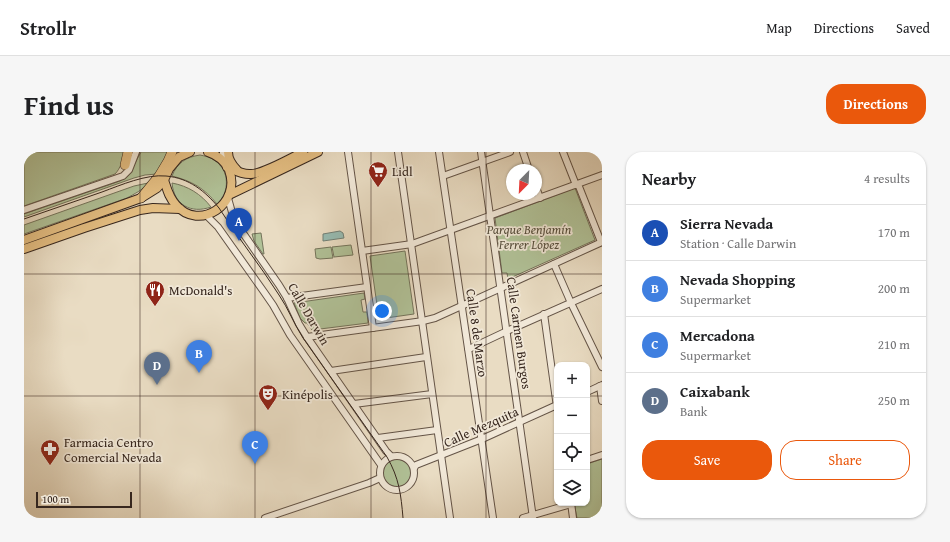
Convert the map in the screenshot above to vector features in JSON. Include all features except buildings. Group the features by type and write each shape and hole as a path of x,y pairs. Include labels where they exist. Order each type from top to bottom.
{"highway":[{"path":"125,165 128,152"},
{"path":"141,198 160,176 172,152"},
{"path":"175,161 177,152"}],"main road":[{"path":"24,240 141,198 157,188 179,157 190,152"},
{"path":"211,152 225,164 239,172 250,175 265,171 303,152"},
{"path":"228,152 231,162 239,172"},
{"path":"228,197 318,152"},
{"path":"164,180 174,204 191,215 206,215 219,208 228,197 232,186 231,176 225,164"},
{"path":"24,249 140,210 153,208 180,209"}],"street":[{"path":"112,180 120,173 136,152"},
{"path":"24,210 122,176 131,165 136,152"},
{"path":"223,152 225,164"},
{"path":"348,152 373,328"},
{"path":"398,152 450,518"},
{"name":"Calle 8 de Marzo","path":"440,152 461,306 493,518"},
{"name":"Calle Carmen Burgos","path":"481,152 533,516"},
{"path":"443,176 510,152"},
{"path":"523,152 527,164"},
{"path":"307,337 423,321 435,318 601,242 563,152"},
{"path":"542,197 602,175"},
{"name":"Calle Darwin","path":"228,197 236,223 280,285 307,337 391,456"},
{"path":"362,251 412,244 534,200"},
{"name":"Calle Darwin","path":"206,215 218,227 273,304 290,335 381,465"},
{"path":"554,264 602,367"},
{"path":"287,298 367,287"},
{"path":"468,348 471,348 602,289"},
{"path":"544,314 556,398"},
{"path":"331,371 426,357"},
{"path":"590,390 601,385 602,400"},
{"path":"354,404 432,394"},
{"name":"Calle Mezquita","path":"414,468 416,465 482,440 554,407"},
{"path":"378,438 437,430"},
{"path":"590,459 602,455"},
{"path":"391,456 402,456 411,463 414,468 413,479 404,489 392,490 383,484 380,478 379,471 381,465 391,456"},
{"path":"265,518 380,478"},
{"path":"523,518 562,506"},
{"path":"571,506 573,518"}],"green space":[{"path":"24,152 125,152 120,167 115,174 24,206"},
{"path":"141,152 168,152 157,174 134,178 24,217 24,214 120,181 128,176"},
{"path":"200,155 214,160 223,169 226,187 217,204 202,189 186,180 172,176 179,164 183,161 190,157"},
{"path":"148,183 141,190 127,198 24,234 24,225 134,186"},
{"path":"172,183 194,191 211,207 197,209 185,206 176,197 173,191"},
{"name":"Parque Benjamín Ferrer López","path":"575,188 595,240 508,279 507,273 502,273 495,218"},
{"path":"261,233 264,254 254,241 252,234"},
{"path":"351,245 353,255 334,257 332,247"},
{"path":"331,247 333,258 316,258 315,249"},
{"path":"405,251 414,314 379,319 370,256"},
{"path":"364,293 365,299 361,300 363,312 367,312 368,323 312,330 307,323 300,318 294,303"},
{"path":"397,459 407,463 411,473 407,483 397,487 387,483 383,473 387,463"},
{"path":"602,459 602,518 577,518 575,506 590,506 590,463"}],"water":[{"path":"340,231 343,233 344,238 323,241 323,234"}],"tram line":[{"path":"24,219 142,178 158,176 174,177 196,186 219,208 282,300 303,338 387,457 399,486 403,518"}],"place":[{"name":"Lidl","path":"378,188"},
{"name":"Sierra Nevada","path":"239,241"},
{"name":"McDonald's","path":"155,307"},
{"name":"Nevada Shopping","path":"199,373"},
{"name":"Caixabank","path":"157,385"},
{"name":"Kinépolis","path":"268,411"},
{"name":"Mercadona","path":"255,464"},
{"name":"Farmacia Centro Comercial Nevada","path":"50,466"}]}
